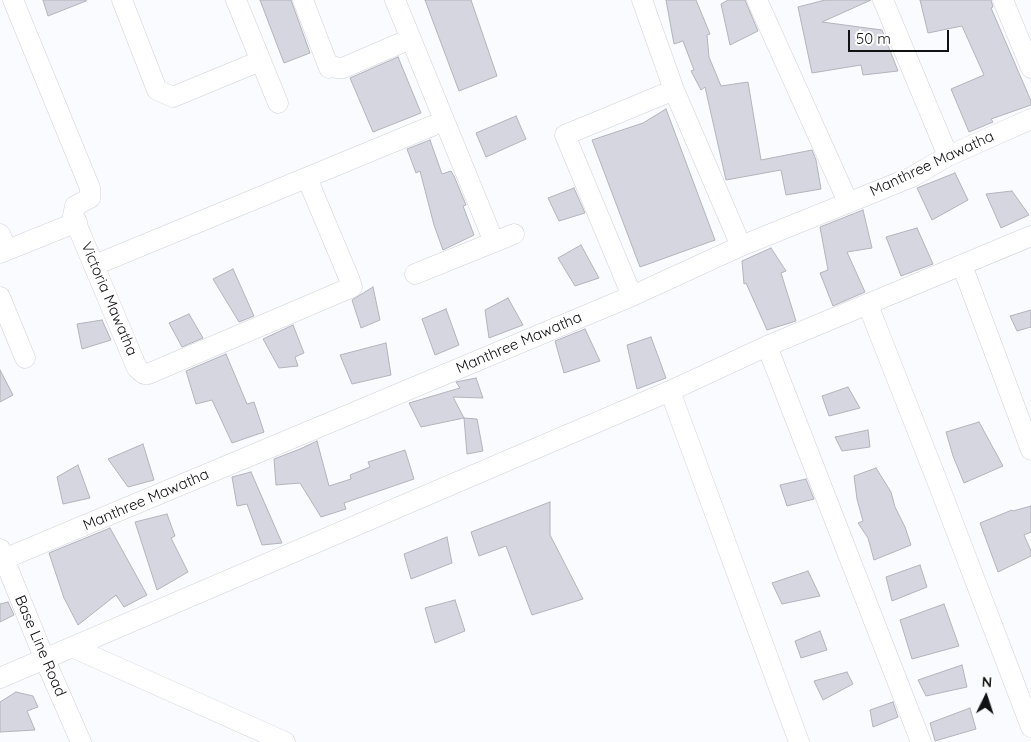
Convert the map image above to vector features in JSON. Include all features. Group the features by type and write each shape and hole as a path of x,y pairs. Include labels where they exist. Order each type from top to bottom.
{"street":[{"path":"2,246 77,222 74,216 75,206 90,198 90,188 13,0"},
{"path":"122,0 157,90 173,97 260,60"},
{"path":"236,0 278,103"},
{"path":"303,0 329,68 333,66 343,68 410,39"},
{"path":"395,0 494,242"},
{"path":"642,0 674,90 741,246"},
{"path":"757,0 848,202"},
{"path":"883,0 948,156"},
{"path":"1003,0 1031,68"},
{"path":"632,296 565,135 674,90"},
{"name":"Manthree Mawatha","path":"2,554 632,296 741,246 912,177 948,156 1031,119"},
{"path":"94,265 444,121"},
{"name":"Victoria Mawatha","path":"77,222 138,368 144,374 148,374 352,287 350,278 307,178"},
{"path":"415,274 514,234"},
{"path":"0,678 74,648 670,391 767,346 1031,236"},
{"path":"962,264 1031,450"},
{"path":"0,297 25,358"},
{"path":"868,305 1031,728"},
{"path":"767,346 921,742"},
{"path":"670,391 799,742"},
{"name":"Base Line Road","path":"2,554 45,660 82,742"},
{"path":"74,648 285,742"}],"building":[{"path":"43,0 86,0 86,1 48,16"},
{"path":"260,0 291,0 310,53 284,63"},
{"path":"425,0 471,0 497,76 459,91"},
{"path":"666,0 696,0 710,34 707,35 709,57 721,86 748,82 761,160 812,150 816,160 821,189 786,195 781,170 726,180 705,87 701,90 691,71 694,70 683,41 674,44"},
{"path":"728,0 745,0 758,31 730,45 721,4"},
{"path":"825,0 871,0 822,22 882,30 898,71 863,75 861,65 812,73 798,7"},
{"path":"920,0 991,0 993,7 991,8 1031,101 1031,105 991,119 993,122 969,132 951,89 984,75 962,26 928,33"},
{"path":"398,57 421,113 373,132 350,78"},
{"path":"666,109 715,240 640,267 592,140 643,123"},
{"path":"516,116 526,139 486,157 476,133"},
{"path":"430,140 442,174 451,171 454,176 466,205 463,206 474,235 443,250 434,225 420,171 416,173 407,149"},
{"path":"955,173 968,200 932,220 917,188"},
{"path":"574,188 585,213 559,221 548,198"},
{"path":"1012,191 1029,215 1001,228 986,194"},
{"path":"863,210 872,248 847,252 865,292 833,306 820,273 828,270 820,227"},
{"path":"917,228 933,264 901,276 886,237"},
{"path":"581,245 599,278 575,286 558,258"},
{"path":"771,248 786,271 781,273 796,321 767,330 746,283 744,284 742,261"},
{"path":"233,269 254,316 239,322 213,279"},
{"path":"373,287 380,320 361,328 352,300"},
{"path":"508,298 523,325 489,338 485,310"},
{"path":"446,309 459,345 435,355 422,319"},
{"path":"1031,310 1031,327 1017,331 1010,316"},
{"path":"189,314 203,338 182,347 169,323"},
{"path":"102,320 111,340 82,349 77,324"},
{"path":"293,325 304,353 295,357 298,366 279,368 263,339"},
{"path":"585,329 600,361 564,373 555,341"},
{"path":"651,337 666,378 637,389 627,345"},
{"path":"386,343 391,375 352,384 340,355"},
{"path":"226,354 247,404 254,402 264,432 232,443 212,400 196,404 186,371"},
{"path":"0,370 13,395 0,402"},
{"path":"476,378 483,398 453,397 464,418 421,427 409,403 460,388 456,382"},
{"path":"848,387 860,408 829,416 822,396"},
{"path":"464,418 477,419 483,451 467,454"},
{"path":"979,422 1003,466 964,483 946,432"},
{"path":"868,430 870,447 842,451 835,437"},
{"path":"317,441 329,486 351,479 350,475 370,467 368,462 405,450 414,479 344,503 346,509 321,517 300,483 276,485 274,459"},
{"path":"143,444 154,480 128,487 108,459"},
{"path":"78,465 90,498 63,504 57,477"},
{"path":"876,468 891,492 895,507 911,545 874,560 868,538 858,523 863,521 857,499 854,476"},
{"path":"251,472 282,543 262,545 247,504 237,506 232,477"},
{"path":"806,479 814,499 787,506 780,485"},
{"path":"550,502 550,535 583,599 532,615 506,546 479,556 471,532"},
{"path":"1031,506 1031,532 1024,535 1031,551 1031,556 998,572 980,523 1012,510"},
{"path":"167,514 175,536 171,538 188,572 157,590 135,522"},
{"path":"110,528 147,595 124,607 116,595 78,625 64,598 49,553"},
{"path":"447,537 452,563 411,579 404,554"},
{"path":"920,565 927,587 892,601 886,577"},
{"path":"808,571 820,596 782,604 772,583"},
{"path":"455,600 465,631 435,643 425,608"},
{"path":"8,602 14,615 0,622 0,604"},
{"path":"944,604 959,646 912,659 900,620"},
{"path":"820,631 827,650 801,658 795,641"},
{"path":"962,665 967,687 926,696 918,680"},
{"path":"847,672 853,684 823,700 814,681"},
{"path":"16,692 33,696 38,707 27,711 35,730 0,732 0,702"},
{"path":"893,702 898,717 873,727 870,710"},
{"path":"970,708 976,729 935,741 930,723"}]}
